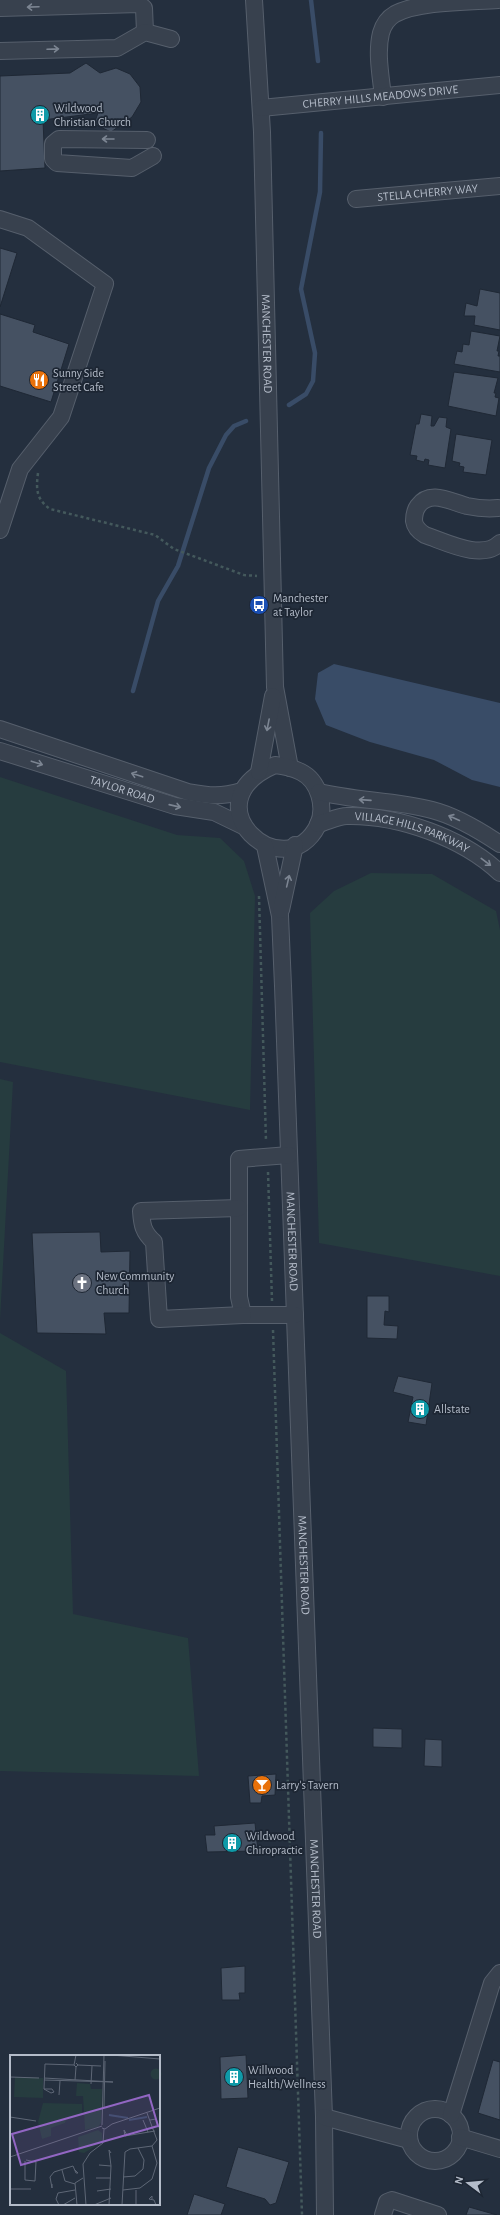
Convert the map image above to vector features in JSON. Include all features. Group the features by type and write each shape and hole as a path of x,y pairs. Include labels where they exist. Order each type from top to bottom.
{"street":[{"name":"MANCHESTER ROAD","path":"254,0 261,108 275,687 290,768"},
{"path":"382,97 379,49 381,33 386,23 394,14 423,7 498,0"},
{"path":"0,8 139,4 144,8 145,32"},
{"path":"0,51 116,48 145,32 171,39"},
{"name":"CHERRY HILLS MEADOWS DRIVE","path":"261,108 500,85"},
{"path":"147,140 59,139 53,144 53,159 58,163 132,168 153,156"},
{"name":"STELLA CHERRY WAY","path":"356,199 500,186"},
{"path":"0,219 28,228 104,284 61,417 20,469 0,530"},
{"path":"499,509 476,508 441,498 429,498 424,500 416,510 414,522 419,531 425,535 476,551 489,551 500,543"},
{"name":"MANCHESTER ROAD","path":"259,772 275,687"},
{"name":"TAYLOR ROAD","path":"0,729 188,792 225,796 242,791"},
{"name":"TAYLOR ROAD","path":"0,751 175,806 214,812 243,826"},
{"path":"275,765 290,768 303,772 312,781 319,792 321,803 318,824 311,834 295,845 278,849 265,846 252,838 243,826 239,808 242,791 251,778 259,772 275,765"},
{"name":"VILLAGE HILLS PARKWAY","path":"319,792 347,799 404,804 432,810 470,825 500,844"},
{"name":"VILLAGE HILLS PARKWAY","path":"318,824 346,816 374,818 404,824 454,841 484,860 500,873"},
{"name":"MANCHESTER ROAD","path":"280,916 295,845"},
{"name":"MANCHESTER ROAD","path":"265,846 280,916 324,2117 325,2215"},
{"path":"243,1315 240,1297 239,1159 289,1155"},
{"path":"239,1208 141,1211 142,1226 154,1242 159,1319 243,1315 295,1315"},
{"path":"451,2115 492,1983 500,1973"},
{"path":"437,2109 451,2115 460,2129 460,2137 458,2144 448,2157 432,2160 418,2154 409,2140 411,2124 421,2113 437,2109"},
{"path":"324,2117 409,2140"},
{"path":"460,2137 500,2149"},
{"path":"384,2215 386,2202 392,2200 438,2215"}],"path":[{"path":"39,467 36,492 43,503 50,509 155,535 174,549 244,575 258,576"},
{"path":"258,890 302,2215"}],"green space":[{"path":"0,777 177,835 220,838 244,861 255,896 250,1110 0,1062"},
{"path":"371,873 432,874 496,911 500,930 500,1276 319,1243 310,913 334,891"},
{"path":"0,1079 13,1082 0,1320"},
{"path":"0,1333 66,1371 73,1614 188,1638 199,1776 0,1771"}],"water":[{"path":"334,664 500,703 500,787 472,780 434,760 370,742 326,725 315,699 318,673"}],"building":[{"name":"Wildwood Christian Church","path":"86,63 100,73 116,68 130,74 140,87 141,102 132,117 111,132 94,124 98,113 43,120 45,168 0,171 0,76 70,73"},
{"path":"0,248 17,253 0,307"},
{"path":"480,289 500,293 500,330 474,325 475,316 464,316 466,303 477,306"},
{"path":"0,314 35,325 33,332 69,344 51,402 0,386"},
{"path":"471,331 500,336 497,351 499,351 498,356 500,356 500,372 454,364 457,351 462,352 463,344 469,345"},
{"path":"454,372 498,378 494,393 496,393 495,397 499,398 496,416 448,406"},
{"path":"421,414 432,416 431,426 434,426 439,417 447,418 446,427 451,429 445,468 428,465 429,460 425,459 424,462 416,460 417,456 410,455 416,424 419,424"},
{"path":"456,434 492,440 486,475 463,472 464,467 459,466 460,463 452,461"},
{"name":"New Community Church","path":"100,1232 101,1252 130,1251 129,1313 104,1313 106,1334 37,1333 32,1233"},
{"path":"367,1296 389,1296 389,1312 385,1311 384,1325 398,1326 397,1339 367,1338"},
{"name":"Allstate","path":"398,1376 432,1383 426,1425 408,1422 413,1397 393,1392"},
{"path":"373,1728 402,1729 402,1748 373,1747"},
{"path":"425,1739 442,1740 442,1767 424,1766"},
{"name":"Larry's Tavern","path":"276,1774 275,1795 262,1796 261,1803 250,1803 248,1776"},
{"name":"Wildwood Chiropractic","path":"255,1823 258,1851 207,1852 205,1835 215,1835 214,1826"},
{"path":"245,1966 245,1993 239,1993 240,2000 222,2000 221,1968"},
{"name":"Willwood Health/Wellness","path":"246,2055 248,2098 221,2099 220,2057"},
{"path":"493,2060 500,2062 500,2120 478,2113"},
{"path":"238,2147 289,2162 276,2203 270,2205 265,2199 226,2187"},
{"path":"194,2194 225,2204 221,2215 187,2215"},
{"path":"469,2207 497,2215 466,2215"}],"waterway":[{"path":"311,0 318,61"},
{"path":"289,405 306,394 313,381 315,353 301,289 320,192 321,133"},
{"path":"133,691 158,601 178,566 209,468 226,435 234,426 246,421"}],"place":[{"name":"Wildwood Christian Church","path":"40,115"},
{"name":"Sunny Side Street Cafe","path":"39,380"},
{"name":"Manchester at Taylor","path":"259,605"},
{"name":"New Community Church","path":"82,1283"},
{"name":"Allstate","path":"420,1409"},
{"name":"Larry's Tavern","path":"262,1785"},
{"name":"Wildwood Chiropractic","path":"232,1843"},
{"name":"Willwood Health/Wellness","path":"234,2077"}]}
